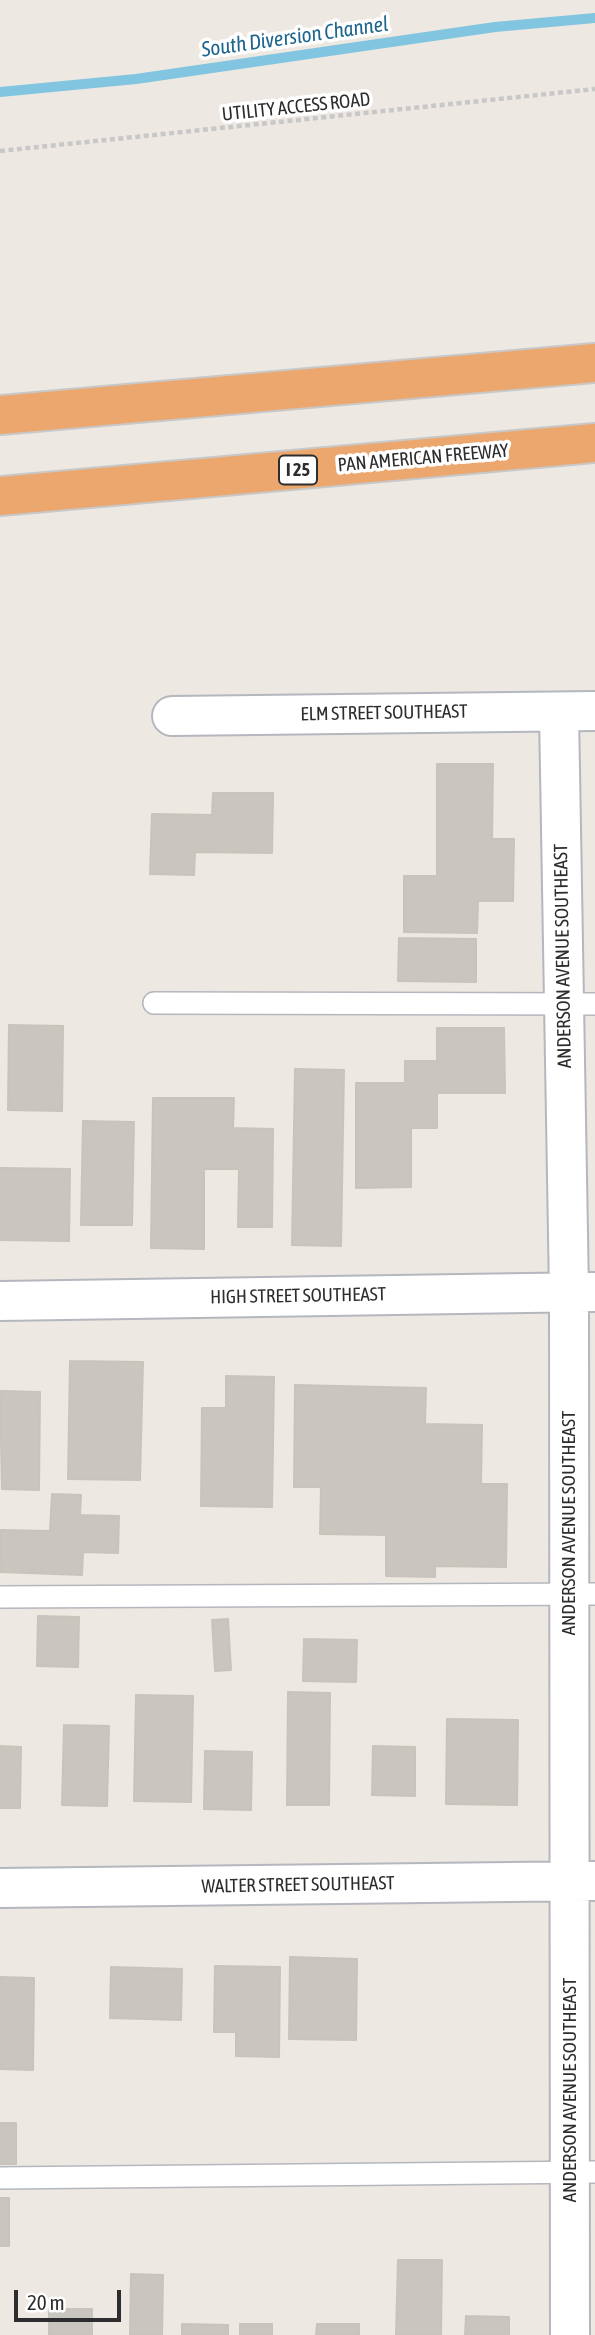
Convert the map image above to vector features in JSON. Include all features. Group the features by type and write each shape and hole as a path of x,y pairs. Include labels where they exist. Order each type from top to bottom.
{"highway":[{"path":"0,415 595,363"},
{"name":"PAN AMERICAN FREEWAY","path":"0,496 595,443"}],"street":[{"name":"ELM STREET SOUTHEAST","path":"172,716 577,711"},
{"name":"ANDERSON AVENUE SOUTHEAST","path":"570,2335 582,2172 582,1292 577,711"},
{"name":"HIGH STREET SOUTHEAST","path":"0,1301 582,1292"},
{"name":"WALTER STREET SOUTHEAST","path":"0,1888 582,1882"}],"lane":[{"path":"154,1003 580,1004"},
{"path":"0,1597 582,1594"},
{"path":"0,2178 582,2172"}],"path":[{"name":"UTILITY ACCESS ROAD","path":"0,151 595,89"}],"building":[{"path":"437,764 493,764 492,839 514,839 513,901 478,901 477,933 404,932 404,876 437,876"},
{"path":"213,793 273,793 272,853 195,852 194,875 150,874 152,814 212,815"},
{"path":"399,938 476,939 476,982 398,981"},
{"path":"9,1025 63,1026 62,1111 8,1110"},
{"path":"437,1028 504,1028 505,1093 437,1093 437,1128 411,1128 411,1187 356,1188 356,1083 405,1083 405,1061 437,1061"},
{"path":"295,1069 344,1070 341,1246 292,1245"},
{"path":"153,1098 234,1098 233,1128 273,1129 272,1227 238,1227 239,1169 204,1169 204,1249 151,1248"},
{"path":"83,1121 134,1122 132,1225 81,1225"},
{"path":"0,1168 70,1169 69,1241 0,1240"},
{"path":"70,1361 143,1362 140,1480 68,1479"},
{"path":"226,1376 274,1377 272,1507 201,1506 202,1408 226,1408"},
{"path":"295,1385 426,1388 425,1424 482,1425 481,1484 507,1484 506,1567 435,1566 435,1577 386,1576 386,1535 320,1534 321,1487 294,1487"},
{"path":"0,1391 40,1392 39,1490 2,1489"},
{"path":"52,1494 81,1495 80,1515 119,1516 118,1553 83,1552 82,1575 0,1572 1,1530 50,1531"},
{"path":"38,1616 79,1617 78,1667 37,1666"},
{"path":"228,1619 231,1670 215,1671 212,1620"},
{"path":"304,1639 357,1640 356,1682 303,1681"},
{"path":"288,1692 330,1693 329,1805 287,1805"},
{"path":"136,1695 193,1696 191,1802 134,1801"},
{"path":"447,1719 518,1720 517,1805 446,1804"},
{"path":"64,1725 109,1726 107,1806 62,1805"},
{"path":"0,1746 21,1747 20,1808 0,1808"},
{"path":"373,1746 415,1747 415,1796 372,1795"},
{"path":"205,1751 252,1752 251,1810 204,1809"},
{"path":"290,1957 357,1959 356,2040 289,2039"},
{"path":"215,1966 280,1967 279,2057 236,2056 236,2032 214,2032"},
{"path":"111,1967 182,1969 181,2020 110,2018"},
{"path":"0,1977 34,1978 33,2070 0,2069"},
{"path":"0,2123 16,2123 16,2164 0,2164"},
{"path":"0,2198 9,2198 9,2246 0,2246"},
{"path":"398,2260 442,2260 441,2335 396,2335"},
{"path":"131,2274 163,2275 162,2335 130,2335"},
{"path":"49,2309 92,2309 92,2335 49,2335"},
{"path":"466,2316 509,2317 509,2335 465,2335"},
{"path":"182,2324 228,2325 228,2335 182,2335"},
{"path":"240,2324 272,2324 272,2335 240,2335"},
{"path":"317,2324 359,2324 359,2335 316,2335"}],"waterway":[{"name":"South Diversion Channel","path":"0,92 136,79 495,27 595,18"}]}
